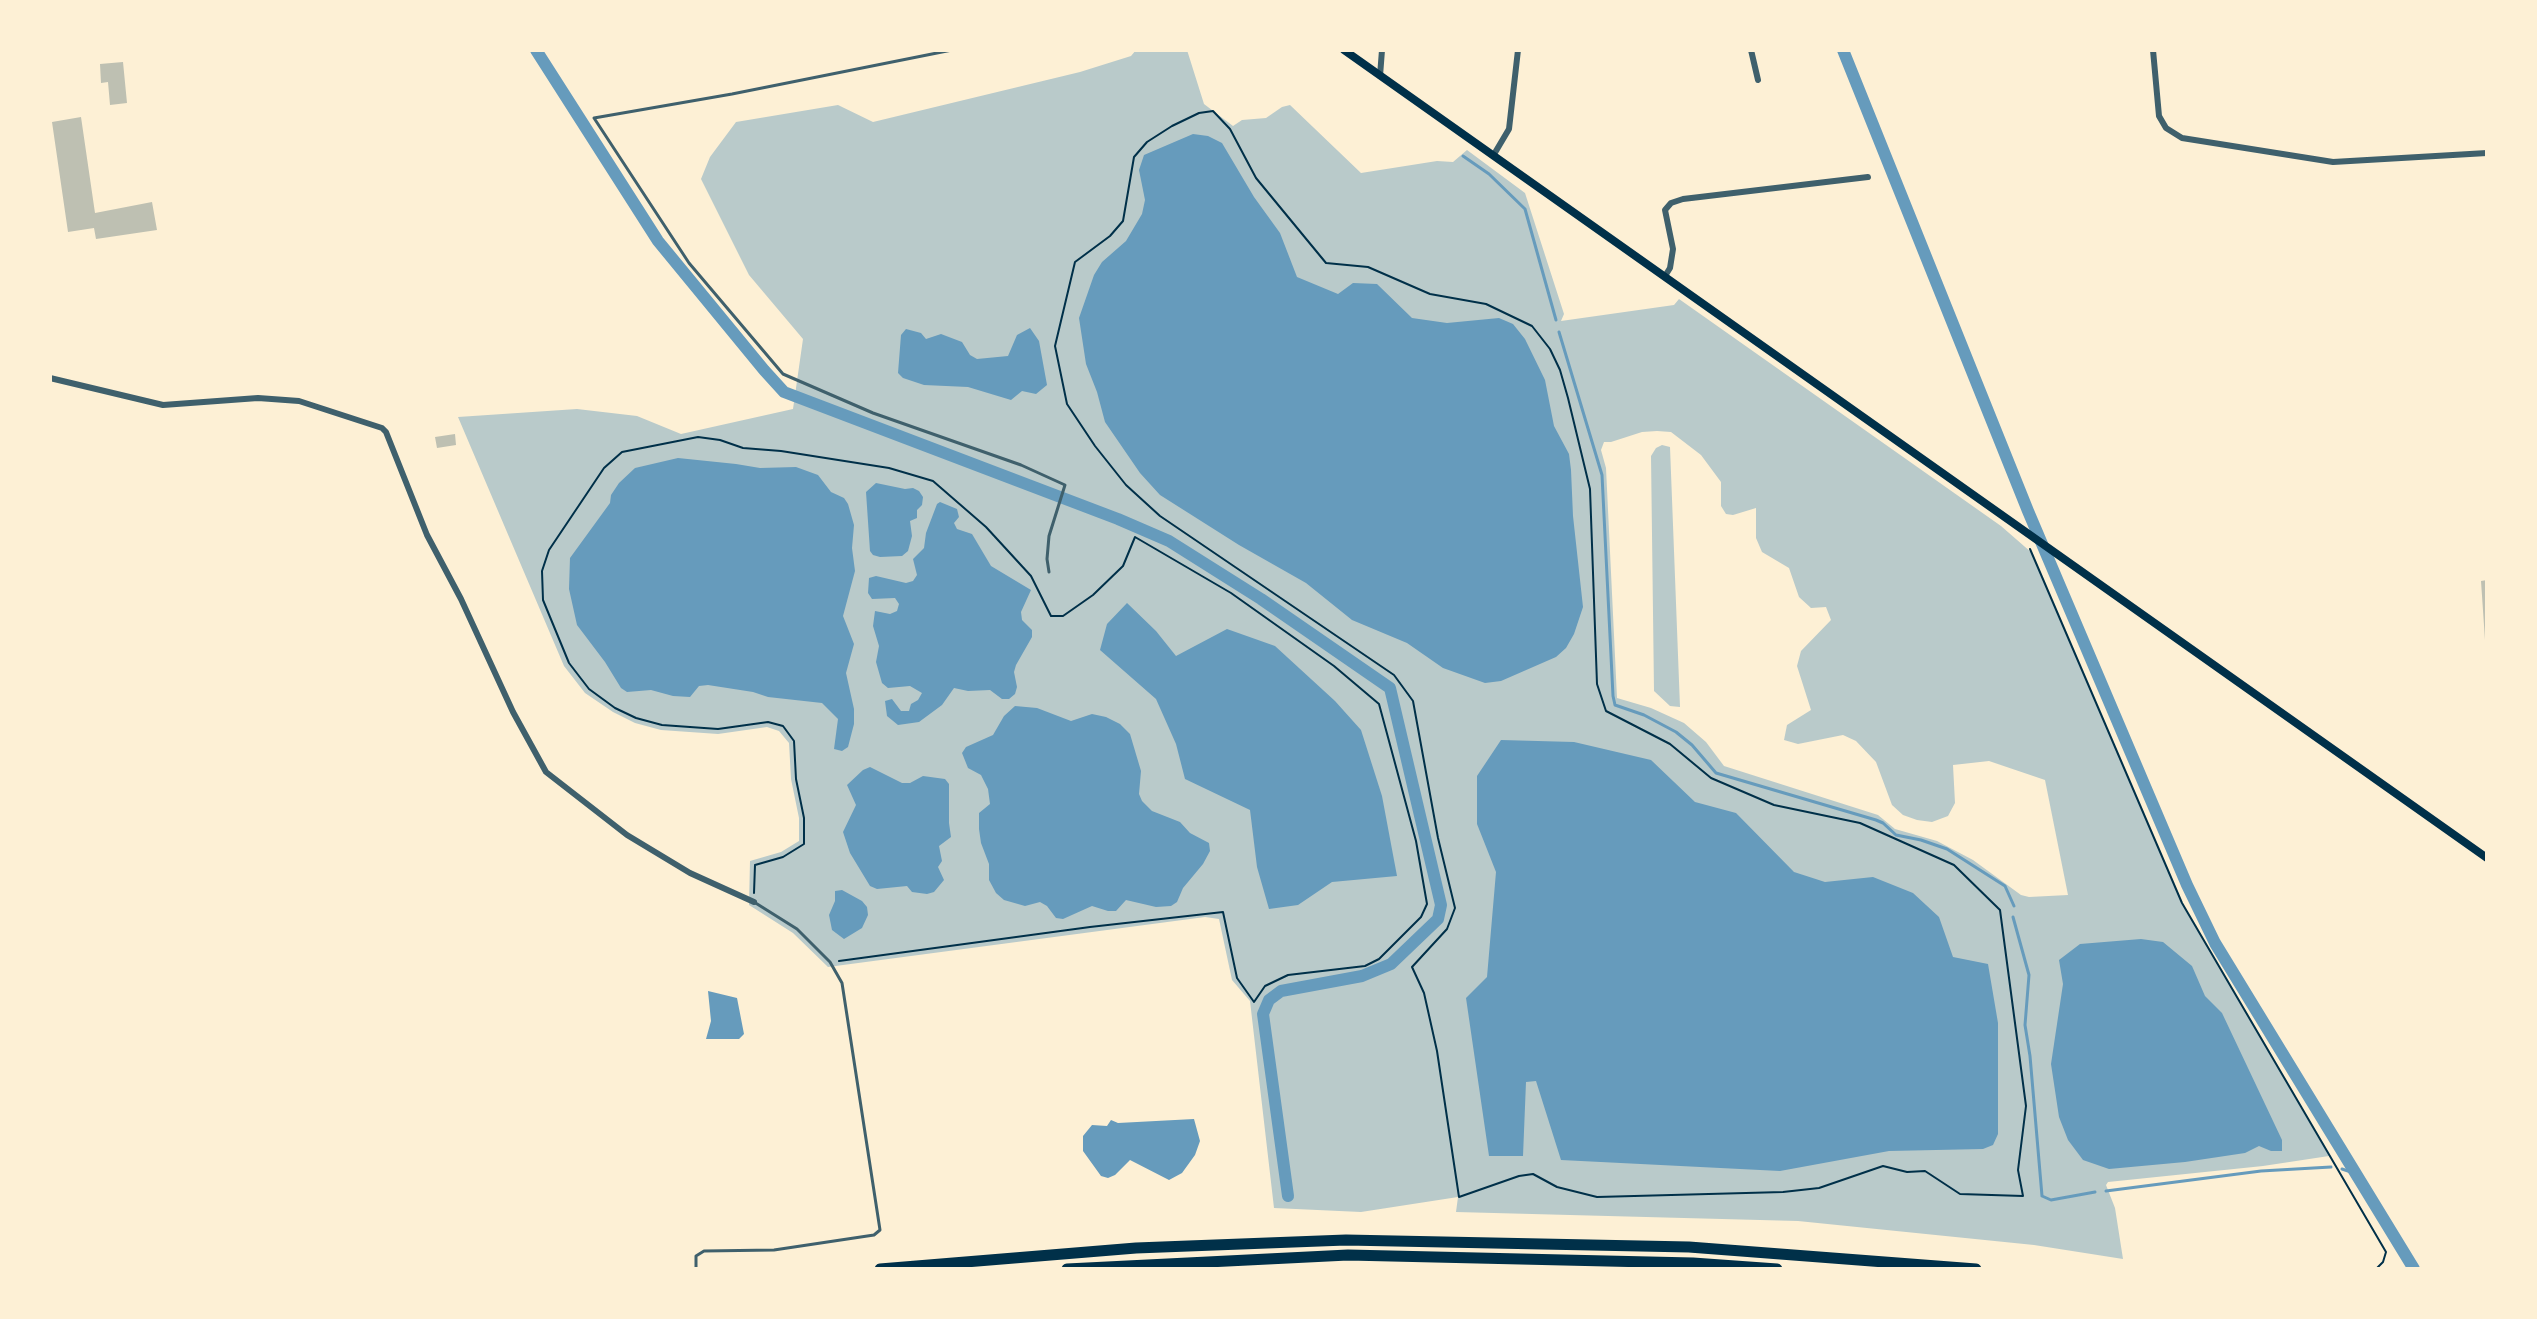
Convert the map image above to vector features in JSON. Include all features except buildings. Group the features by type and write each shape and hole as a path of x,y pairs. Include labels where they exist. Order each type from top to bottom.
{"highway":[{"path":"880,1269 1136,1248 1346,1240 1689,1247 1976,1269"},
{"path":"1067,1269 1348,1255 1693,1263 1777,1269"}],"main road":[{"path":"1344,50 2487,858"}],"street":[{"path":"1380,76 1382,50"},
{"path":"1493,156 1509,129 1518,50"},
{"path":"1751,50 1758,80"},
{"path":"2153,50 2159,116 2166,128 2182,138 2333,162 2487,153"},
{"path":"1665,276 1670,268 1673,249 1665,210 1671,203 1868,177"},
{"path":"50,378 163,405 258,398 299,401 382,428 427,535 461,599 513,712 546,772 627,835 690,873 754,902"}],"lane":[{"path":"952,50 594,118 689,263 783,374 873,413 1021,465 1065,485 1049,536 1049,572"},
{"path":"696,1269 696,1256 704,1251 774,1250 874,1235 880,1230 842,983 830,962 797,929 754,902"}],"path":[{"path":"1213,111 1230,129 1256,178 1326,263 1368,267 1430,294 1486,304 1532,326 1550,349 1568,398 1590,489 1597,684 1606,711 1670,744 1711,778 1774,805 1860,823 1954,865 2000,910 2026,1106 2018,1170 2023,1196 1960,1194 1925,1171 1907,1172 1883,1166 1819,1188 1783,1192 1597,1197 1557,1187 1533,1174 1459,1197 1437,1051 1424,993 1412,967 1447,929 1455,908 1435,824 1413,701 1394,675 1160,516 1126,485 1067,404 1055,346 1075,262 1110,236 1123,221 1134,157 1147,142 1172,126 1199,113 1213,111"},
{"path":"754,902 755,865 783,857 804,844 804,818 796,779 794,741 783,726 768,722 718,729 662,725 615,708 589,689 569,663 543,600 542,571 549,550 604,468 622,452 698,437 743,448 889,468 933,481 986,527 1031,576 1051,616 1063,616 1093,595 1123,566 1135,537 1243,602 1334,666 1379,704 1416,841 1427,904 1421,917 1379,959 1365,966 1288,975 1265,986 1254,1002 1237,978 1223,912 830,962"},
{"path":"2026,532 2093,701 2182,903 2386,1252 2383,1262 2376,1269"}],"shaded area":[{"path":"1136,50 1187,50 1204,104 1233,126 1242,120 1266,118 1290,105 1361,173 1437,161 1453,162 1467,150 1525,193 1564,314 1561,321 1674,305 1679,299 2001,526 2032,553 2182,903 2329,1156 2108,1182 2106,1185 2115,1208 2123,1259 2034,1245 1798,1221 1456,1212 1458,1197 1361,1212 1274,1208 1250,1001 1232,980 1219,919 1205,917 828,967 793,933 749,905 750,861 781,852 799,841 789,743 779,731 767,727 718,734 661,730 635,723 585,693 564,666 458,417 577,409 637,416 681,434 793,409 803,339 749,275 701,179 710,157 736,122 838,105 873,122 1080,72 1131,56","holes":["1642,432 1671,432 1701,455 1721,482 1721,506 1726,514 1756,508 1756,538 1762,552 1789,568 1799,597 1811,608 1826,607 1831,620 1801,651 1797,666 1811,710 1787,725 1784,740 1798,744 1843,735 1856,741 1876,762 1892,805 1903,815 1917,820 1932,822 1948,816 1955,803 1953,765 1989,761 2045,780 2068,895 2021,895 1973,860 1937,841 1895,829 1878,815 1724,766 1706,742 1684,723 1651,708 1617,698 1606,468 1601,450 1604,442"]},
{"path":"1662,445 1670,447 1680,707 1670,706 1654,691 1651,456"}],"water":[{"path":"1193,134 1208,136 1222,143 1280,233 1297,277 1338,294 1353,283 1377,284 1412,318 1447,323 1499,318 1513,324 1525,339 1545,380 1554,426 1569,454 1571,470 1583,607 1574,634 1556,657 1501,681 1485,683 1443,668 1407,643 1352,620 1306,583 1160,495 1140,473 1105,422 1086,364 1079,318 1094,275 1102,262 1126,241 1142,214 1145,200 1139,170 1144,155"},
{"path":"1030,328 1039,341 1047,385 1036,394 1022,391 1011,400 968,387 924,385 903,378 898,373 901,335 906,329 921,333 926,339 941,334 962,342 970,355 977,359 1008,356 1017,335"},
{"path":"678,458 760,468 796,467 818,475 831,492 844,498 848,504 854,525 852,548 855,571 843,616 854,644 846,673 854,724 848,747 842,751 834,749 838,719 822,703 768,697 708,685 699,686 690,697 651,690 627,692 621,688 577,625 569,589 570,558 610,503 619,483 635,468"},
{"path":"876,483 913,488 923,497 917,518 910,521 912,536 908,551 902,556 880,557 870,551 866,492"},
{"path":"940,502 957,509 959,517 954,523 957,529 972,534 991,566 1031,590 1021,612 1022,620 1032,630 1032,637 1016,665 1017,687 1009,699 1002,699 990,690 954,688 942,705 919,722 898,725 887,716 885,701 892,699 901,711 909,711 911,704 922,693 910,686 888,688 882,683 876,662 879,646 873,626 875,611 890,614 897,611 899,604 895,598 872,599 868,593 869,578 876,576 906,583 913,581 917,575 913,559 924,548 926,533"},
{"path":"1127,603 1176,656 1227,629 1275,646 1335,701 1361,730 1382,796 1397,876 1332,882 1298,905 1269,909 1257,867 1250,810 1185,779 1176,744 1156,699 1100,650 1107,624"},
{"path":"1015,706 1037,708 1071,721 1092,714 1106,717 1130,734 1141,771 1139,794 1142,801 1152,811 1180,822 1190,833 1209,843 1210,851 1203,864 1183,888 1177,902 1171,906 1156,907 1126,900 1116,911 1092,906 1063,919 1056,918 1040,902 1025,906 1004,900 996,893 989,880 989,864 979,829 979,813 990,804 988,789 981,775 968,768 962,753 966,747 993,735 1004,716"},
{"path":"1501,740 1574,742 1651,760 1695,802 1736,813 1794,872 1825,882 1873,877 1913,893 1939,917 1953,957 1988,964 1998,1023 1998,1134 1993,1145 1983,1149 1889,1151 1780,1171 1561,1160 1536,1081 1526,1082 1523,1156 1489,1156 1466,998 1487,977 1496,872 1477,824 1477,776"},
{"path":"870,767 902,783 910,783 923,776 945,779 949,784 951,837 939,846 942,861 938,867 944,880 934,892 912,892 907,886 877,889 870,886 850,853 843,832 856,805 847,785"},
{"path":"842,890 862,901 868,915 862,928 844,939 832,930 829,915 835,901 835,891"},
{"path":"2141,939 2163,942 2192,966 2205,996 2222,1013 2282,1140 2282,1151 2259,1146 2245,1153 2109,1169 2083,1160 2068,1140 2059,1117 2051,1064 2063,984 2059,960 2080,944"},
{"path":"708,991 737,998 744,1034 739,1039 706,1039 711,1021"},
{"path":"1194,1119 1200,1141 1195,1155 1182,1173 1169,1180 1130,1160 1115,1175 1108,1178 1101,1176 1083,1151 1083,1136 1092,1125 1107,1126 1111,1120 1118,1123"}],"waterway":[{"path":"536,50 658,241 784,392 1169,541 1261,599 1390,688 1441,905 1438,919 1391,964 1362,976 1281,991 1269,1000 1263,1014 1288,1196"},
{"path":"1843,50 2028,511 2187,885 2215,943 2414,1269"},
{"path":"1463,156 1489,174 1525,209 1556,320"},
{"path":"1559,332 1602,475 1615,705 1644,715 1676,732 1716,773 1876,820 1896,835 1947,849 2005,886 2014,906"},
{"path":"2013,917 2029,975 2025,1025 2042,1196 2051,1200 2095,1192"},
{"path":"2106,1191 2261,1171 2331,1167"},
{"path":"2342,1169 2357,1174"}]}
